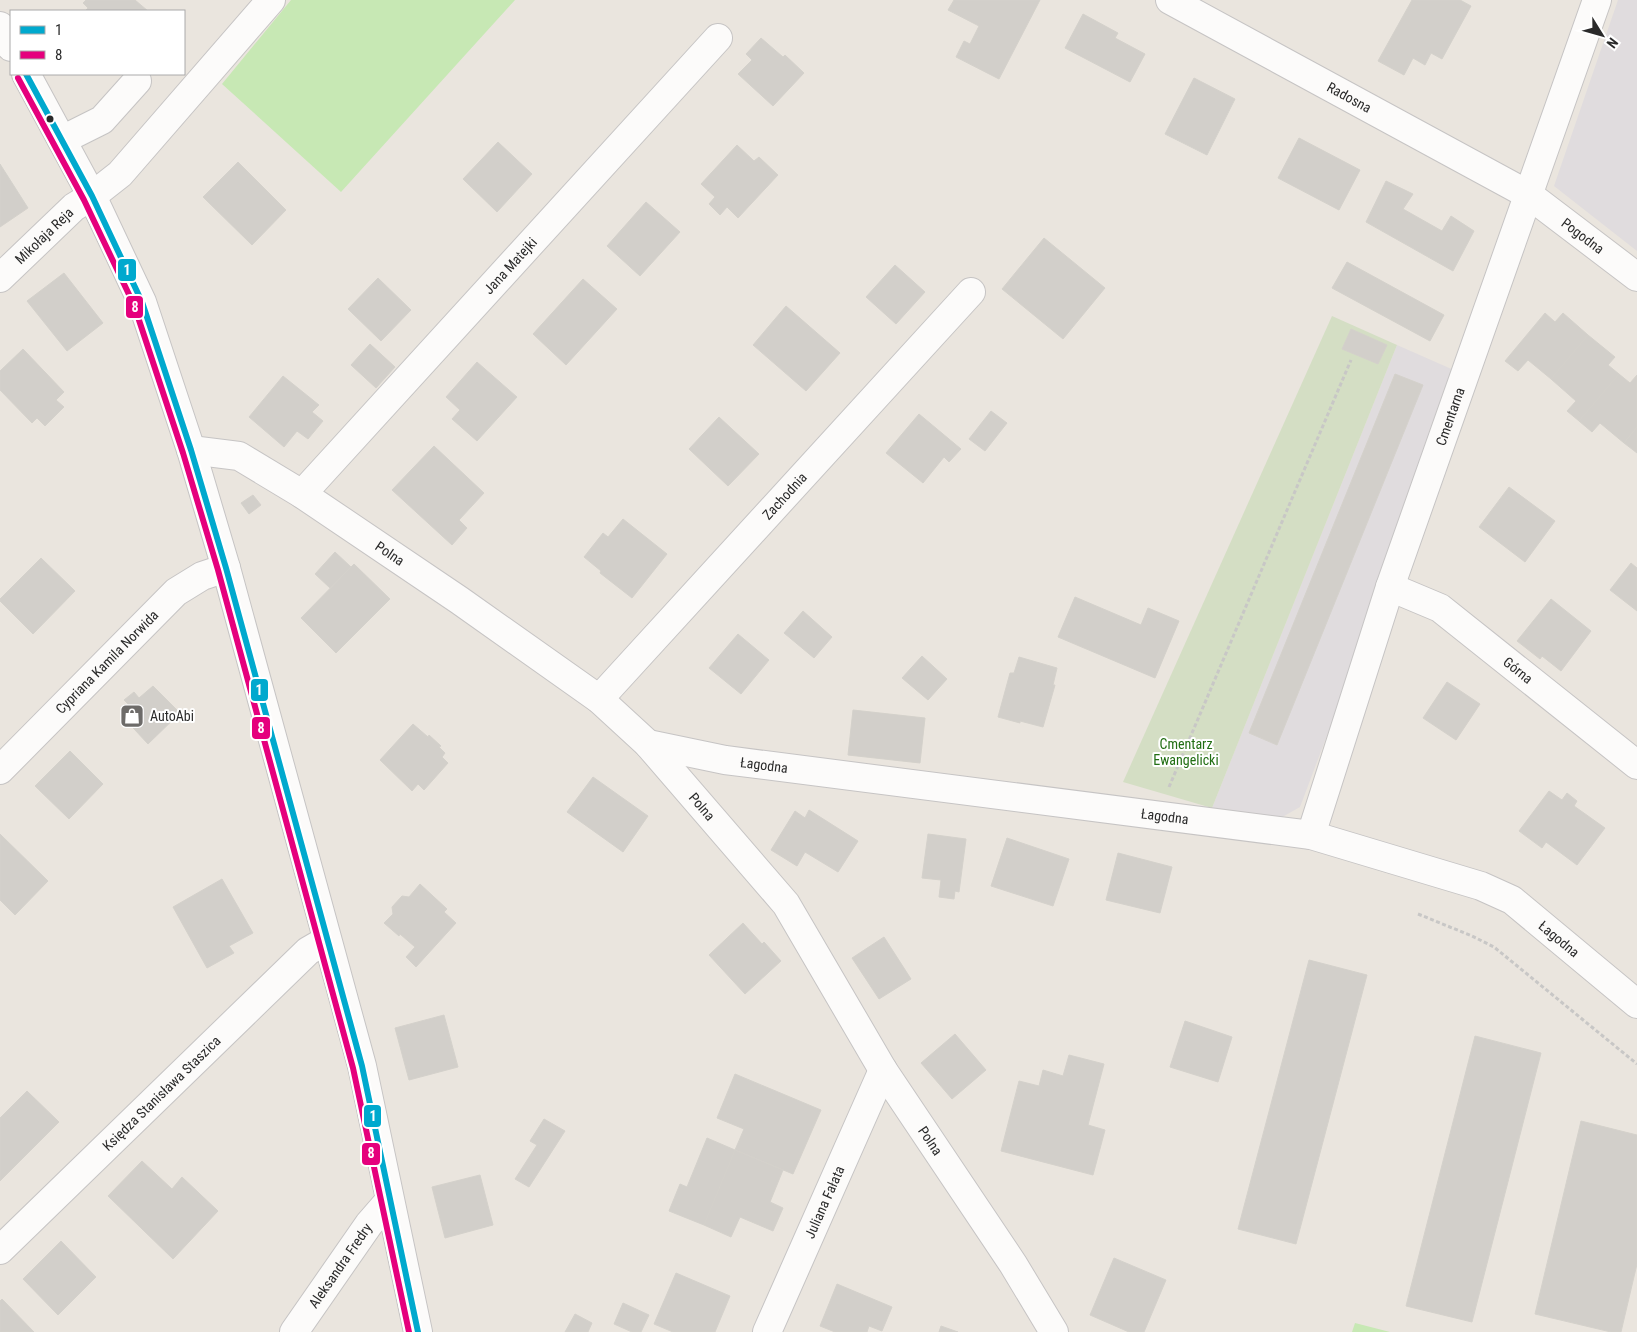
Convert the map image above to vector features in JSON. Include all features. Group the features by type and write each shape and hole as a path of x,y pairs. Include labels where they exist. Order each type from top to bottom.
{"street":[{"name":"Mikołaja Reja","path":"0,278 74,207 92,196 120,174 271,0"},
{"name":"Radosna","path":"1170,0 1529,195"},
{"name":"Cmentarna","path":"1311,835 1390,587 1597,0"},
{"path":"0,26 10,45"},
{"name":"Jana Matejki","path":"302,494 718,38"},
{"path":"27,75 92,196 142,302 191,450 226,568 362,1066 418,1332"},
{"path":"62,140 102,120 137,82"},
{"name":"Pogodna","path":"1529,195 1637,277"},
{"name":"Zachodnia","path":"599,699 970,292"},
{"name":"Polna","path":"191,450 239,456 302,494 459,600 599,699 648,744 786,904 883,1070 1013,1264 1054,1332"},
{"name":"Cypriana Kamila Norwida","path":"0,770 176,592 202,576 226,568"},
{"name":"Górna","path":"1390,587 1440,608 1637,765"},
{"name":"Łagodna","path":"648,744 725,760 1311,835 1481,886 1512,900 1637,1004"},
{"name":"Księdza Stanisława Staszica","path":"0,1250 308,951 327,940"},
{"name":"Juliana Fałata","path":"767,1332 883,1070"},
{"name":"Aleksandra Fredry","path":"294,1332 369,1224 389,1201"}],"path":[{"path":"1166,794 1351,360"},
{"path":"1418,914 1494,947 1637,1064"}],"shaded area":[{"path":"1618,0 1637,0 1637,251 1554,186"},
{"path":"1397,345 1456,371 1343,693 1300,807 1277,820 1212,808"}],"green space":[{"path":"291,0 515,0 341,192 222,84"},
{"name":"Cmentarz Ewangelicki","path":"1332,316 1397,345 1212,808 1123,782"},
{"path":"1355,1323 1390,1332 1352,1332"}],"building":[{"path":"86,0 135,0 147,10 86,10 88,8 83,3"},
{"path":"954,0 1040,0 999,79 956,57 964,41 970,44 979,26 948,10"},
{"path":"1412,0 1460,0 1471,6 1442,59 1431,53 1425,65 1413,58 1404,75 1378,61"},
{"path":"1083,14 1118,33 1115,38 1145,54 1130,82 1065,48"},
{"path":"761,38 783,57 785,55 804,73 773,106 738,74 752,60 746,54"},
{"path":"1194,78 1235,99 1207,155 1165,134"},
{"path":"1299,138 1360,170 1339,210 1278,178"},
{"path":"498,142 532,174 497,212 463,179"},
{"path":"737,145 754,161 759,157 778,175 738,218 727,207 720,215 709,204 715,197 701,184"},
{"path":"238,162 286,210 252,245 203,197"},
{"path":"0,164 28,208 0,227"},
{"path":"1386,181 1413,194 1403,209 1442,231 1451,216 1474,231 1453,271 1366,222"},
{"path":"646,202 680,232 640,276 607,246"},
{"path":"1044,238 1105,288 1063,339 1002,289"},
{"path":"1347,262 1444,315 1430,341 1332,288"},
{"path":"895,265 925,292 896,324 866,297"},
{"path":"64,273 103,323 67,351 27,301"},
{"path":"378,278 411,310 381,341 348,309"},
{"path":"583,279 617,309 566,365 533,334"},
{"path":"786,306 840,353 806,391 753,345"},
{"path":"1545,313 1555,322 1563,313 1588,335 1551,379 1528,360 1518,371 1505,361"},
{"path":"1351,329 1387,345 1378,364 1342,349"},
{"path":"1588,335 1615,357 1608,365 1619,374 1579,421 1567,411 1576,401 1551,379"},
{"path":"370,344 395,367 376,388 351,365"},
{"path":"23,349 64,392 56,400 64,407 45,426 37,418 32,423 0,390 0,371"},
{"path":"477,362 517,397 477,441 452,419 460,410 446,397"},
{"path":"1395,374 1423,385 1277,745 1249,733"},
{"path":"1619,374 1630,383 1637,375 1637,427 1624,443 1600,423 1592,432 1579,421"},
{"path":"283,376 319,405 312,412 323,421 308,439 297,431 284,447 249,417"},
{"path":"991,411 1007,423 985,451 969,439"},
{"path":"919,414 961,449 949,462 944,457 923,483 886,453"},
{"path":"719,417 759,454 728,486 689,449"},
{"path":"1637,427 1637,453 1624,443"},
{"path":"434,446 484,493 459,520 467,528 452,545 392,490"},
{"path":"1509,487 1555,521 1525,562 1479,527"},
{"path":"253,495 261,505 249,514 241,503"},
{"path":"623,519 667,554 632,598 600,573 601,571 584,557 603,533 608,537"},
{"path":"335,552 351,567 330,588 315,574"},
{"path":"41,558 75,591 33,634 0,599"},
{"path":"1631,563 1637,568 1637,611 1610,590"},
{"path":"354,564 390,599 336,653 301,618"},
{"path":"1075,597 1141,625 1148,608 1179,621 1155,678 1058,637"},
{"path":"1551,599 1591,631 1561,671 1542,656 1540,659 1517,641"},
{"path":"803,611 832,637 814,658 784,633"},
{"path":"738,634 769,660 741,694 709,668"},
{"path":"922,656 947,679 928,700 902,678"},
{"path":"1019,657 1057,668 1053,685 1055,685 1043,727 998,717 1010,673 1014,673"},
{"path":"1447,682 1480,704 1456,740 1423,718"},
{"path":"153,686 180,713 148,744 122,716 131,707 124,700 134,692 139,698"},
{"path":"853,710 925,718 920,763 848,755"},
{"path":"413,724 441,746 439,747 445,753 442,757 448,763 424,790 418,784 412,791 380,760"},
{"path":"70,751 103,784 69,819 35,786"},
{"path":"593,777 648,816 623,852 567,812"},
{"path":"1549,791 1562,800 1567,793 1577,801 1574,806 1605,828 1577,865 1546,842 1542,848 1519,831"},
{"path":"809,810 858,841 838,872 805,852 797,866 771,850 795,811 805,818"},
{"path":"0,834 48,881 15,915 0,900"},
{"path":"928,834 966,839 959,892 955,891 954,899 939,897 941,880 922,878"},
{"path":"1007,838 1069,859 1053,906 991,886"},
{"path":"1118,853 1172,867 1160,913 1106,900"},
{"path":"222,879 253,933 229,946 234,953 207,968 173,907"},
{"path":"420,884 447,909 444,912 456,923 416,967 406,957 415,947 384,923 393,914 392,907 402,896 409,897"},
{"path":"743,923 781,961 745,994 709,955"},
{"path":"884,937 911,979 879,999 852,958"},
{"path":"1309,960 1367,975 1296,1244 1238,1229"},
{"path":"444,1015 458,1067 409,1080 395,1028"},
{"path":"1185,1021 1232,1037 1218,1082 1170,1067"},
{"path":"955,1034 986,1070 952,1099 921,1063"},
{"path":"1475,1036 1541,1053 1472,1322 1406,1306"},
{"path":"1069,1055 1104,1064 1088,1125 1105,1130 1093,1175 1001,1151 1019,1081 1039,1086 1043,1070 1063,1076"},
{"path":"735,1074 821,1110 793,1174 735,1150 744,1129 717,1118"},
{"path":"27,1091 59,1122 0,1181 0,1118"},
{"path":"544,1119 565,1131 529,1187 515,1179 537,1145 530,1141"},
{"path":"1581,1121 1637,1135 1637,1264 1621,1332 1611,1332 1535,1314"},
{"path":"707,1138 735,1150 704,1225 669,1211 680,1184 687,1187"},
{"path":"735,1150 783,1170 770,1202 783,1208 773,1231 740,1217 731,1237 704,1225"},
{"path":"142,1161 172,1189 182,1177 218,1211 173,1259 108,1196"},
{"path":"480,1175 493,1225 445,1238 432,1187"},
{"path":"61,1241 96,1277 58,1315 23,1279"},
{"path":"1114,1258 1166,1280 1144,1332 1129,1332 1090,1315"},
{"path":"676,1273 730,1296 715,1332 673,1332 654,1324"},
{"path":"837,1284 892,1307 882,1331 869,1326 867,1332 835,1332 820,1326"},
{"path":"2,1299 34,1332 0,1332 0,1301"},
{"path":"623,1303 649,1315 641,1332 632,1332 614,1324"},
{"path":"575,1314 592,1323 588,1332 565,1332"},
{"path":"941,1326 958,1332 939,1332"}],"transit line":[{"name":"1","path":"27,75 92,196 142,302 191,450 226,568 362,1066 418,1332"},
{"name":"8","path":"18,78 84,200 134,305 183,453 218,570 353,1068 409,1332"}],"place":[{"name":"AutoAbi","path":"132,716"}]}
